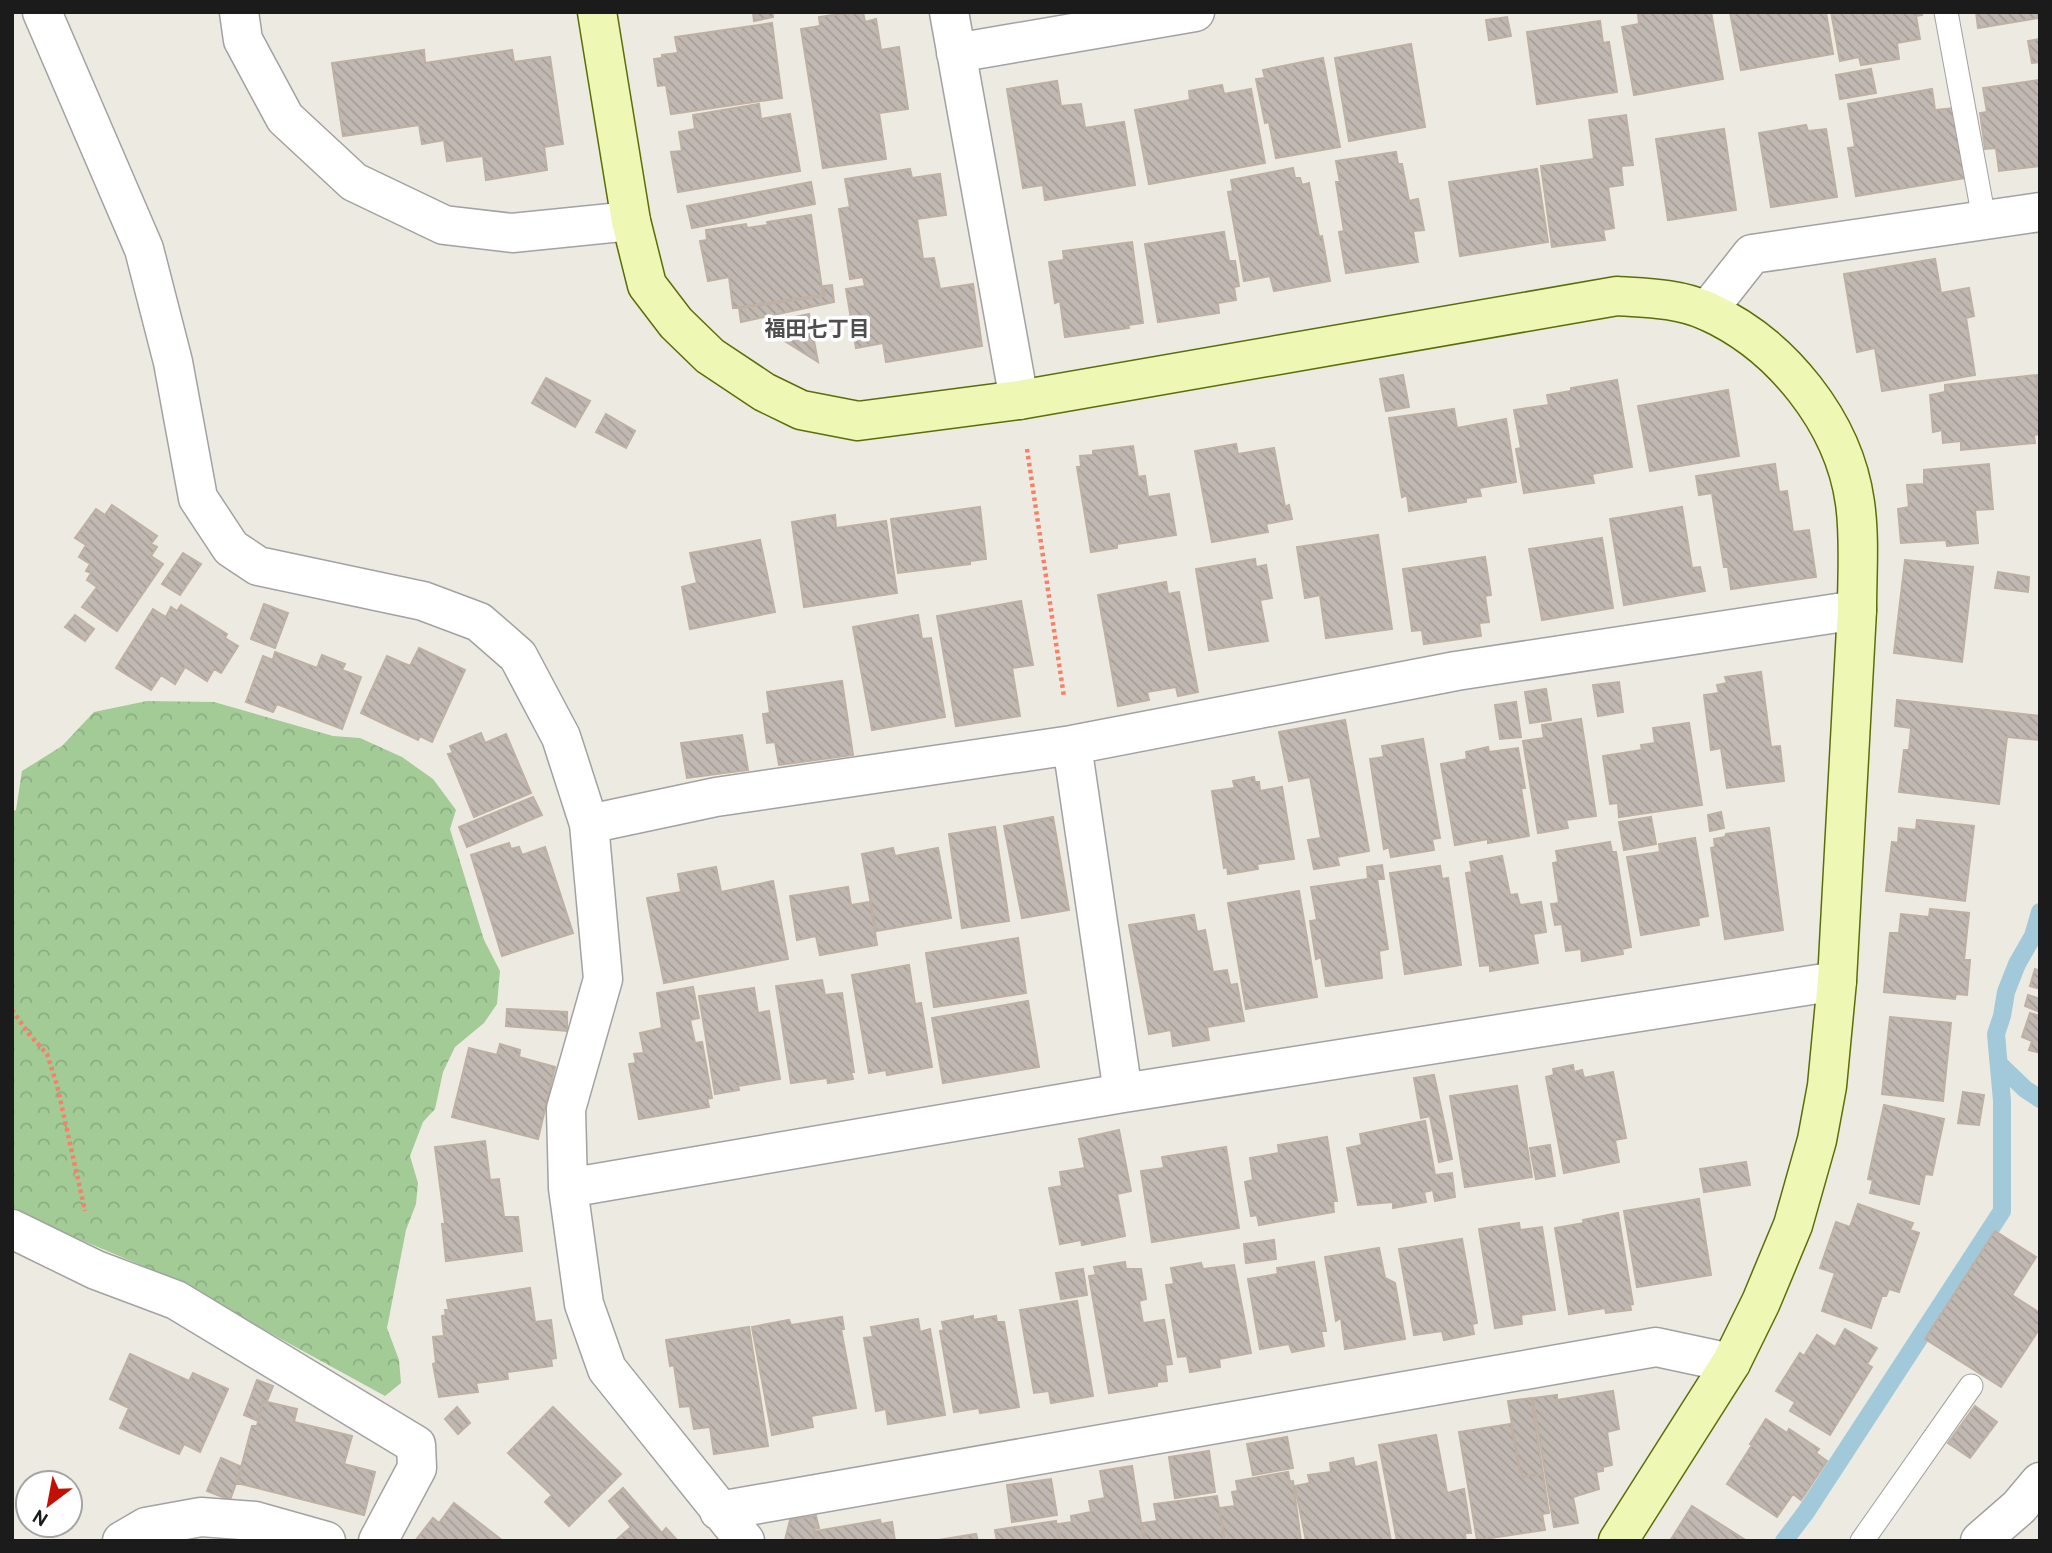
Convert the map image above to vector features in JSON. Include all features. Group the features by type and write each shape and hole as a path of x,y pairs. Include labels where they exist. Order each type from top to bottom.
{"street":[{"path":"42,12 144,248 173,362 198,498 231,548 258,566 424,601 478,622 517,656 561,737 589,824 603,979 566,1110 568,1188 584,1304 607,1369 745,1541"},
{"path":"239,12 243,40 285,118 354,182 444,225 512,233 631,220"},
{"path":"597,12 631,220 647,285 676,323 710,356 764,392 802,410 858,421 1019,400 1617,296 1672,300 1707,311 1747,335 1784,365 1818,404 1843,453 1855,502 1857,610 1837,981 1827,1086 1817,1140 1793,1225 1761,1302 1731,1363 1618,1541"},
{"path":"949,12 1019,400"},
{"path":"956,53 1195,12"},
{"path":"1707,311 1752,254 2040,212"},
{"path":"589,824 716,797 1072,745 1456,671 1857,610"},
{"path":"1072,745 1123,1093"},
{"path":"568,1188 1123,1093 1837,981"},
{"path":"12,1230 96,1270 177,1300 416,1445 417,1468 378,1541"},
{"path":"719,1511 1656,1347 1731,1363"},
{"path":"1980,1541 2019,1507 2040,1482"},
{"path":"122,1541 146,1527 201,1517 255,1521 326,1541"}],"lane":[{"path":"1946,12 1984,219"},
{"path":"1862,1541 1970,1386"}],"path":[{"path":"1032,485 1066,706"},
{"path":"12,1010 47,1054 57,1085 81,1190 96,1270"}],"green space":[{"path":"147,701 214,702 333,736 360,738 402,757 433,779 456,810 450,829 484,940 500,971 497,1004 484,1023 455,1047 443,1072 435,1109 423,1122 410,1156 418,1183 416,1204 406,1230 387,1328 399,1360 401,1383 385,1396 162,1274 12,1211 12,811 16,810 22,771 62,746 94,712"}],"building":[{"path":"753,12 772,12 773,17 754,21"},
{"path":"863,12 865,22 876,19 881,50 899,47 908,109 879,113 886,159 823,168 801,29 820,26 819,17"},
{"path":"1711,12 1723,79 1634,95 1622,27 1639,24 1638,14"},
{"path":"1730,12 1826,12 1833,54 1741,70"},
{"path":"1831,12 1921,12 1922,15 1916,16 1920,39 1897,43 1899,59 1861,65 1859,57 1840,61"},
{"path":"1976,12 2037,12 2038,18 1978,28"},
{"path":"1507,17 1511,36 1489,40 1486,20"},
{"path":"1600,21 1603,43 1609,42 1617,92 1537,104 1527,32"},
{"path":"772,23 782,98 671,114 666,85 658,86 654,59 678,53 675,37"},
{"path":"2040,39 2040,62 2032,63 2028,41"},
{"path":"1411,44 1425,127 1349,141 1335,58"},
{"path":"424,50 425,63 512,50 514,62 550,57 563,144 544,147 547,170 486,180 483,156 447,161 444,140 422,144 419,125 343,136 332,63"},
{"path":"1323,58 1340,147 1276,158 1256,79 1265,78 1263,70"},
{"path":"1871,69 1876,93 1840,99 1836,75"},
{"path":"2040,80 2040,166 1999,171 1996,148 1985,149 1980,113 1987,112 1983,88"},
{"path":"1057,81 1061,106 1081,104 1085,128 1124,122 1135,185 1045,200 1043,185 1023,188 1007,89"},
{"path":"1222,85 1224,94 1251,89 1265,163 1149,184 1135,110 1190,100 1189,91"},
{"path":"1932,89 1935,110 1954,108 1966,178 1856,196 1848,148 1855,147 1848,104"},
{"path":"759,104 761,119 790,114 800,171 678,192 671,152 682,151 679,132 695,129 693,115"},
{"path":"1626,115 1633,165 1621,166 1623,185 1608,187 1614,228 1603,230 1605,240 1552,247 1541,166 1594,159 1589,120"},
{"path":"1806,125 1808,131 1826,129 1837,197 1771,207 1759,133"},
{"path":"1724,129 1736,210 1668,220 1656,139"},
{"path":"1396,152 1398,164 1402,164 1409,201 1418,199 1424,230 1413,231 1418,262 1346,273 1339,232 1344,231 1336,182 1340,182 1336,161"},
{"path":"1293,168 1295,178 1300,178 1302,185 1309,183 1330,281 1274,291 1270,276 1244,281 1228,192 1233,191 1231,180"},
{"path":"910,169 912,178 940,174 946,215 917,219 923,259 934,258 940,289 973,284 982,346 886,362 883,343 856,348 846,289 865,286 863,277 850,279 839,209 850,207 845,179"},
{"path":"1537,169 1548,242 1460,256 1449,182"},
{"path":"811,182 815,204 692,228 687,206"},
{"path":"811,215 823,295 733,308 729,277 708,281 700,241 707,240 706,230 746,224 747,228 768,225 767,222"},
{"path":"1224,232 1229,261 1235,261 1239,286 1234,287 1236,300 1218,303 1219,313 1158,322 1145,244"},
{"path":"1132,242 1143,323 1128,325 1129,328 1065,337 1060,301 1055,303 1049,262 1064,260 1063,251"},
{"path":"1935,259 1941,293 1969,288 1974,316 1966,318 1975,375 1882,391 1875,348 1857,352 1844,274"},
{"path":"832,285 834,302 741,322 739,308 825,296 823,286"},
{"path":"809,314 818,362 775,335 769,336 767,323"},
{"path":"1403,375 1409,407 1386,411 1380,379"},
{"path":"2037,375 2040,434 2034,435 2035,443 1961,450 1961,441 1943,443 1942,430 1933,432 1930,395 1945,392 1945,385"},
{"path":"546,378 590,401 575,427 532,403"},
{"path":"1617,380 1632,467 1592,474 1594,483 1524,493 1516,449 1521,448 1514,410 1549,405 1547,395 1571,391 1571,388"},
{"path":"1728,390 1739,456 1650,471 1638,406"},
{"path":"1454,409 1457,428 1506,419 1516,482 1479,488 1481,496 1466,498 1466,502 1409,511 1407,495 1402,497 1389,418"},
{"path":"606,414 635,431 626,448 596,432"},
{"path":"1236,444 1238,454 1274,448 1285,507 1289,505 1292,519 1266,524 1268,532 1212,542 1195,451"},
{"path":"1133,446 1138,477 1145,476 1148,497 1169,494 1176,535 1117,544 1117,548 1091,552 1077,467 1081,467 1080,456 1093,455 1093,451"},
{"path":"1775,464 1779,492 1787,491 1793,532 1809,530 1816,577 1731,589 1728,567 1724,567 1712,493 1699,495 1696,476"},
{"path":"1989,464 1993,509 1975,510 1978,543 1947,546 1946,540 1901,543 1898,509 1909,507 1907,485 1924,484 1924,470"},
{"path":"112,505 157,536 151,544 157,547 151,556 163,564 117,631 82,607 97,587 87,580 91,573 86,571 90,564 79,557 86,545 75,538 96,509 105,515"},
{"path":"980,507 986,559 970,561 970,564 898,573 891,519"},
{"path":"1682,507 1692,568 1700,567 1705,591 1624,605 1610,519"},
{"path":"835,515 836,528 886,521 897,593 804,607 792,522"},
{"path":"1378,535 1392,629 1326,638 1320,595 1305,598 1297,547"},
{"path":"1602,538 1613,608 1542,620 1529,549"},
{"path":"760,540 775,612 690,629 682,587 697,583 690,553"},
{"path":"183,553 201,564 180,595 162,584"},
{"path":"1485,557 1491,595 1485,596 1489,622 1479,623 1481,636 1424,644 1422,630 1412,631 1403,569"},
{"path":"1255,559 1256,567 1266,565 1272,598 1260,600 1268,641 1209,650 1196,569"},
{"path":"1905,560 1973,567 1962,662 1894,653"},
{"path":"1998,572 2029,577 2028,592 1995,588"},
{"path":"1166,582 1168,594 1179,592 1198,692 1178,696 1176,687 1147,692 1149,700 1118,706 1098,595"},
{"path":"1021,601 1033,665 1012,668 1020,716 956,726 937,616"},
{"path":"264,604 288,613 275,648 251,639"},
{"path":"181,605 227,634 225,638 238,646 221,673 214,669 207,681 185,667 175,684 161,675 151,690 116,668 153,609 166,617 171,607 177,611"},
{"path":"75,615 94,629 85,641 65,627"},
{"path":"918,615 922,639 931,638 945,717 872,730 853,627"},
{"path":"419,648 465,670 432,742 420,736 418,740 361,713 387,656 410,666"},
{"path":"275,652 317,668 322,655 345,664 342,670 361,677 342,729 277,704 273,712 246,702 263,656 273,660"},
{"path":"1761,672 1771,747 1780,746 1784,781 1727,788 1721,748 1711,750 1704,695 1719,693 1717,685 1727,683 1725,677"},
{"path":"842,681 853,755 779,765 775,742 767,743 763,714 770,713 767,692"},
{"path":"1619,682 1623,712 1598,716 1593,685"},
{"path":"1546,689 1551,720 1530,723 1525,692"},
{"path":"1897,700 2040,716 2040,740 2007,737 1999,804 1899,792 1904,750 1909,750 1911,728 1895,726"},
{"path":"1516,702 1521,737 1500,739 1495,705"},
{"path":"1581,719 1596,816 1566,820 1568,828 1538,833 1523,741 1544,738 1542,725"},
{"path":"1345,720 1369,851 1337,857 1339,865 1314,869 1308,840 1321,838 1310,777 1289,781 1279,732"},
{"path":"1689,723 1702,805 1619,817 1618,803 1610,804 1603,756 1642,750 1641,745 1655,743 1653,728"},
{"path":"481,733 485,743 506,734 531,793 474,817 448,754 453,753 450,746"},
{"path":"742,735 748,770 687,778 681,743"},
{"path":"1423,739 1440,838 1432,839 1434,850 1391,857 1389,847 1384,849 1370,759 1384,757 1382,746"},
{"path":"1488,747 1489,752 1518,748 1529,836 1455,845 1441,764 1467,759 1466,752"},
{"path":"1254,777 1255,782 1259,782 1260,791 1282,787 1294,859 1257,864 1258,869 1228,874 1227,867 1224,868 1212,791 1235,788 1233,781"},
{"path":"533,797 542,815 467,847 459,827"},
{"path":"1721,812 1724,828 1710,831 1708,815"},
{"path":"1053,817 1069,910 1022,918 1004,826"},
{"path":"1651,817 1656,844 1624,850 1619,822"},
{"path":"1917,820 1974,826 1965,901 1886,891 1892,842 1898,843 1899,828 1916,830"},
{"path":"995,827 1009,921 962,928 949,834"},
{"path":"1769,828 1783,930 1725,939 1711,848 1715,847 1714,839 1725,837 1726,834"},
{"path":"1695,838 1708,916 1698,918 1699,925 1641,935 1627,857 1660,852 1659,844"},
{"path":"1610,842 1612,852 1616,852 1631,947 1622,949 1623,954 1582,961 1581,949 1566,951 1562,924 1555,925 1551,904 1559,903 1553,863 1558,862 1556,851"},
{"path":"509,843 511,849 519,847 522,855 545,847 573,933 502,956 471,855"},
{"path":"893,848 895,856 938,848 951,918 876,931 862,854"},
{"path":"1502,856 1510,895 1517,894 1520,905 1541,902 1546,932 1533,934 1538,963 1490,971 1490,965 1480,966 1466,873 1472,872 1470,862"},
{"path":"1382,865 1384,879 1377,879 1388,949 1379,951 1382,978 1326,986 1321,957 1316,959 1310,921 1317,920 1311,887 1368,879 1367,867"},
{"path":"1440,866 1442,879 1448,878 1461,965 1405,974 1390,873"},
{"path":"716,867 721,892 773,881 788,959 664,983 647,898 681,892 678,874"},
{"path":"848,887 851,905 870,902 877,945 820,955 816,936 797,940 790,896"},
{"path":"1299,891 1317,997 1246,1009 1228,903"},
{"path":"1930,909 1969,913 1964,960 1970,960 1967,995 1956,994 1955,999 1884,992 1890,933 1899,933 1901,914 1929,917"},
{"path":"1194,915 1197,932 1205,930 1213,972 1227,970 1230,985 1237,984 1244,1021 1207,1027 1209,1040 1173,1046 1171,1030 1149,1034 1129,925"},
{"path":"1018,938 1026,993 934,1007 926,953"},
{"path":"909,965 915,1004 921,1003 932,1067 887,1075 886,1070 869,1073 852,975"},
{"path":"2035,969 2040,971 2040,989 2030,986"},
{"path":"822,980 825,995 842,993 853,1079 828,1083 827,1078 791,1083 776,986"},
{"path":"693,987 699,1018 690,1020 695,1043 702,1042 712,1098 707,1099 709,1107 639,1119 629,1064 636,1063 634,1054 644,1053 640,1033 662,1028 657,993"},
{"path":"754,988 758,1013 769,1011 780,1079 738,1086 739,1090 715,1094 699,996"},
{"path":"2028,995 2040,999 2040,1012 2025,1006"},
{"path":"1028,1001 1039,1067 943,1083 932,1018"},
{"path":"507,1009 567,1012 567,1031 506,1026"},
{"path":"2030,1013 2040,1016 2040,1053 2029,1050 2032,1041 2022,1037"},
{"path":"1890,1017 1951,1023 1943,1101 1882,1094"},
{"path":"500,1044 520,1050 519,1057 555,1067 538,1139 452,1117 469,1048 497,1055"},
{"path":"1573,1065 1574,1072 1582,1070 1584,1078 1613,1072 1626,1138 1615,1140 1619,1162 1564,1173 1546,1077 1554,1075 1553,1069"},
{"path":"1434,1075 1452,1159 1439,1162 1430,1116 1421,1118 1414,1078"},
{"path":"1517,1086 1532,1177 1465,1187 1450,1096"},
{"path":"1963,1092 1984,1095 1979,1125 1958,1123"},
{"path":"1884,1105 1944,1119 1932,1175 1925,1174 1919,1204 1870,1193 1873,1180 1868,1179"},
{"path":"1425,1121 1435,1175 1452,1173 1455,1197 1435,1201 1433,1190 1424,1192 1426,1202 1393,1208 1393,1202 1358,1205 1347,1148 1362,1145 1360,1134"},
{"path":"1119,1130 1131,1191 1117,1194 1125,1236 1082,1245 1081,1240 1060,1244 1049,1188 1062,1186 1060,1172 1085,1168 1079,1139"},
{"path":"1327,1137 1337,1201 1333,1201 1334,1212 1259,1225 1257,1215 1251,1216 1245,1182 1253,1180 1250,1158 1279,1153 1278,1145"},
{"path":"485,1141 490,1180 499,1179 504,1217 518,1217 522,1251 446,1261 442,1224 445,1224 435,1147"},
{"path":"1550,1145 1555,1176 1536,1179 1530,1148"},
{"path":"1226,1147 1239,1228 1152,1242 1141,1171 1164,1168 1162,1157"},
{"path":"1746,1162 1750,1185 1704,1192 1700,1169"},
{"path":"1699,1199 1711,1275 1637,1287 1624,1211"},
{"path":"1858,1204 1913,1223 1910,1230 1919,1233 1899,1292 1889,1289 1886,1296 1882,1296 1871,1328 1822,1311 1835,1273 1820,1268 1836,1222 1850,1227"},
{"path":"1618,1213 1633,1304 1630,1305 1631,1310 1606,1313 1605,1308 1569,1314 1555,1228"},
{"path":"1519,1223 1520,1230 1542,1227 1555,1310 1521,1315 1522,1324 1495,1328 1479,1229"},
{"path":"1995,1231 2036,1257 2012,1295 2040,1313 2040,1328 2001,1387 1925,1339"},
{"path":"1462,1239 1477,1323 1472,1324 1474,1334 1444,1340 1442,1331 1414,1335 1399,1249"},
{"path":"1274,1240 1276,1259 1246,1263 1244,1244"},
{"path":"1379,1248 1385,1278 1395,1283 1405,1339 1345,1349 1341,1318 1336,1321 1325,1257"},
{"path":"1125,1262 1126,1269 1141,1269 1146,1299 1139,1301 1143,1323 1164,1320 1172,1364 1165,1365 1167,1381 1157,1382 1157,1386 1109,1393 1089,1276 1096,1275 1094,1267"},
{"path":"1314,1262 1326,1331 1321,1331 1324,1346 1292,1352 1289,1344 1260,1349 1248,1279 1278,1274 1277,1268"},
{"path":"1201,1263 1203,1269 1234,1265 1251,1353 1219,1359 1220,1367 1190,1372 1187,1356 1178,1357 1166,1285 1174,1284 1171,1268"},
{"path":"1083,1269 1087,1295 1061,1299 1056,1273"},
{"path":"530,1288 535,1322 551,1320 556,1358 551,1359 552,1366 507,1372 508,1379 476,1383 478,1392 439,1397 433,1364 436,1363 433,1337 444,1336 442,1316 446,1315 445,1310 449,1310 447,1300"},
{"path":"1077,1301 1093,1396 1051,1403 1049,1391 1034,1393 1020,1310"},
{"path":"973,1316 973,1320 996,1316 997,1322 1004,1322 1019,1407 980,1413 979,1408 954,1412 940,1331 944,1330 942,1322"},
{"path":"842,1317 844,1329 841,1329 856,1408 811,1416 813,1427 772,1435 752,1327 789,1320 791,1325"},
{"path":"918,1319 920,1332 930,1329 945,1415 888,1424 886,1409 876,1411 864,1338 873,1337 871,1327"},
{"path":"749,1327 768,1446 714,1454 710,1427 694,1429 690,1406 680,1407 674,1365 670,1366 666,1340"},
{"path":"1845,1329 1877,1348 1867,1364 1872,1367 1830,1435 1790,1411 1795,1402 1776,1391 1800,1353 1804,1356 1817,1335 1835,1347"},
{"path":"130,1354 189,1381 193,1373 228,1389 200,1452 184,1444 179,1454 120,1428 129,1408 110,1399"},
{"path":"257,1380 273,1386 267,1401 263,1401 258,1421 244,1415"},
{"path":"1613,1391 1619,1429 1607,1432 1612,1465 1596,1472 1599,1489 1573,1497 1578,1523 1554,1527 1533,1398 1557,1395 1557,1400"},
{"path":"1531,1398 1543,1474 1523,1477 1508,1401"},
{"path":"263,1401 297,1409 294,1422 352,1436 344,1464 375,1472 364,1515 237,1483 252,1426 257,1426"},
{"path":"1975,1406 1997,1422 1970,1458 1948,1443"},
{"path":"457,1407 470,1423 458,1434 445,1419"},
{"path":"553,1407 621,1474 569,1526 545,1502 552,1495 508,1453"},
{"path":"1766,1419 1787,1433 1789,1429 1819,1449 1816,1453 1827,1461 1801,1500 1793,1494 1777,1517 1727,1484"},
{"path":"1511,1424 1523,1477 1543,1474 1549,1513 1542,1514 1545,1530 1477,1540 1459,1432"},
{"path":"1436,1435 1447,1493 1464,1489 1471,1533 1465,1533 1466,1541 1397,1541 1379,1445"},
{"path":"1287,1437 1293,1468 1253,1475 1247,1444"},
{"path":"1209,1451 1215,1492 1175,1498 1169,1457"},
{"path":"221,1458 242,1467 230,1500 207,1491"},
{"path":"1353,1458 1355,1467 1376,1462 1391,1541 1306,1541 1295,1486 1310,1483 1308,1475 1331,1472 1330,1463"},
{"path":"1132,1466 1144,1541 1061,1541 1058,1524 1072,1522 1071,1516 1091,1512 1089,1501 1105,1498 1100,1471"},
{"path":"1288,1472 1290,1482 1293,1481 1301,1541 1225,1541 1219,1508 1235,1506 1232,1492 1238,1491 1236,1481"},
{"path":"1051,1479 1057,1515 1012,1522 1007,1485"},
{"path":"623,1488 662,1533 666,1528 678,1541 615,1541 631,1527 609,1501"},
{"path":"1217,1496 1224,1541 1145,1541 1142,1523 1157,1521 1154,1504"},
{"path":"454,1503 503,1541 415,1541 433,1518 439,1523"},
{"path":"1692,1506 1747,1541 1670,1541"},
{"path":"816,1516 819,1528 814,1529 816,1541 785,1540 790,1520"},
{"path":"880,1520 881,1524 892,1522 895,1541 818,1541 816,1531"},
{"path":"1056,1521 1059,1541 997,1541 995,1530"},
{"path":"976,1534 978,1541 932,1541"}],"waterway":[{"path":"1784,1541 1806,1512 2002,1211 2002,1101 1996,1034 2006,992 2017,964 2033,936 2040,912"},
{"path":"1999,1064 2025,1089 2040,1099"}],"district":[{"name":"福田七丁目","path":"817,329"}]}
